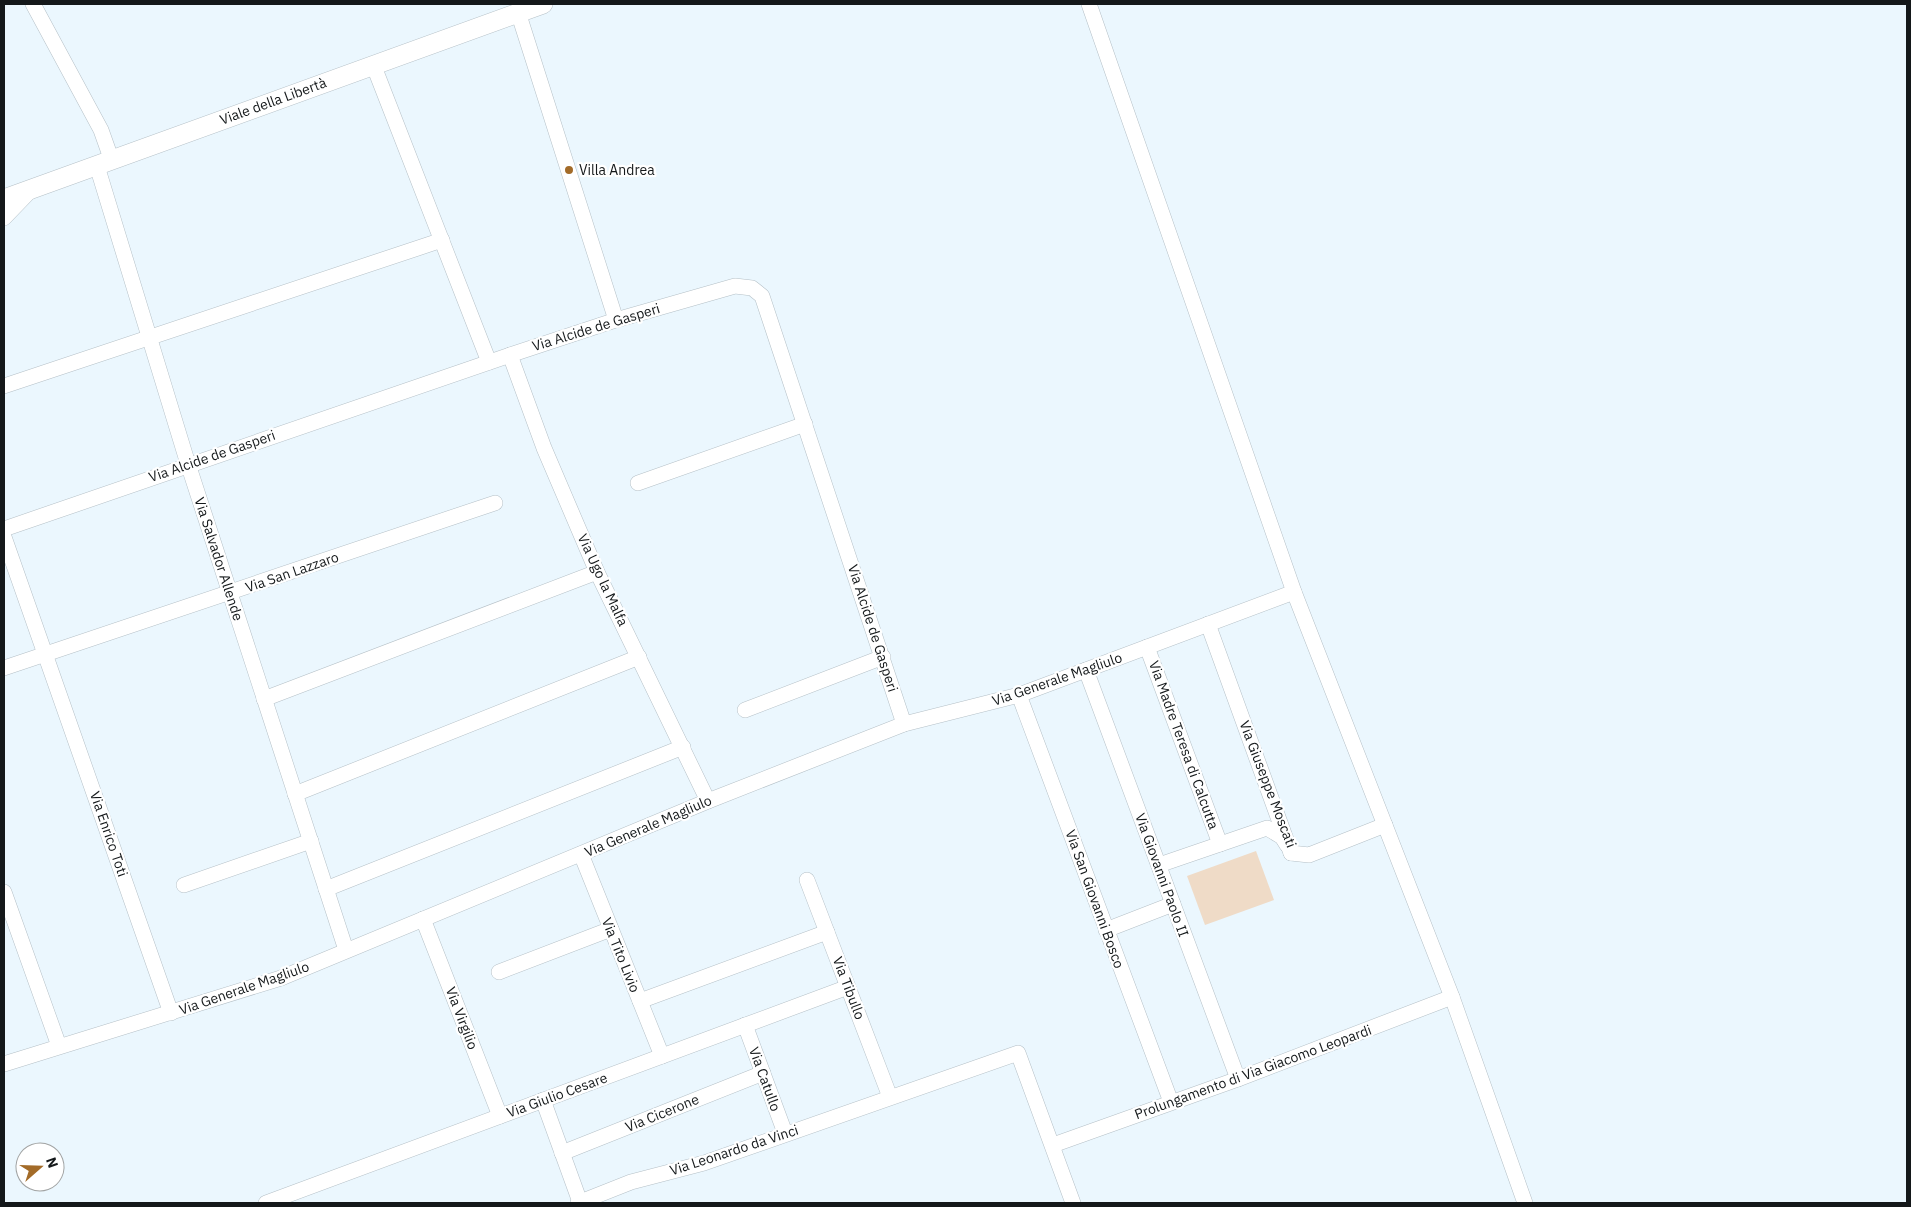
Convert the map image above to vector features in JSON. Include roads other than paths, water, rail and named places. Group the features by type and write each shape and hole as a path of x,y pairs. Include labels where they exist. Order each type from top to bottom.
{"street":[{"name":"Via Salvador Allende","path":"33,4 101,130 105,164 150,336 188,464 346,950"},
{"name":"Viale della Libertà","path":"4,199 543,4"},
{"path":"1089,4 1294,592 1452,997 1525,1203"},
{"path":"518,12 616,320"},
{"path":"373,64 489,362"},
{"path":"4,218 31,190"},
{"path":"4,386 442,240"},
{"name":"Via Alcide de Gasperi","path":"4,529 188,464 616,320 735,286 752,288 762,296 904,724"},
{"name":"Via Ugo la Malfa","path":"510,355 544,448 597,572 708,801"},
{"path":"638,483 805,424"},
{"name":"Via San Lazzaro","path":"4,668 495,503"},
{"name":"Via Enrico Toti","path":"4,537 47,655 171,1014"},
{"path":"264,699 597,572"},
{"name":"Via Generale Magliulo","path":"4,1064 171,1014 281,978 708,801 904,724 1019,695 1294,592"},
{"name":"Via Giuseppe Moscati","path":"1208,624 1292,853 1309,855 1385,825"},
{"name":"Via Madre Teresa di Calcutta","path":"1147,647 1220,844"},
{"path":"295,794 638,657"},
{"path":"745,710 882,657"},
{"name":"Via Giovanni Paolo II","path":"1086,670 1238,1079"},
{"name":"Via San Giovanni Bosco","path":"1019,695 1171,1102"},
{"path":"326,889 683,747"},
{"path":"1159,865 1267,828 1282,837 1292,853"},
{"path":"184,885 311,841"},
{"name":"Via Tito Livio","path":"581,854 662,1056"},
{"name":"Via Tibullo","path":"807,880 890,1097"},
{"path":"4,892 59,1046"},
{"path":"1106,930 1173,904"},
{"name":"Via Virgilio","path":"423,919 500,1116"},
{"path":"499,972 611,929"},
{"path":"640,1001 827,932"},
{"name":"Via Giulio Cesare","path":"266,1203 848,987"},
{"name":"Prolungamento di Via Giacomo Leopardi","path":"1053,1145 1238,1079 1452,997"},
{"name":"Via Catullo","path":"745,1025 785,1133"},
{"path":"890,1097 1018,1053 1073,1203"},
{"name":"Via Cicerone","path":"562,1153 763,1073"},
{"name":"Via Leonardo da Vinci","path":"579,1203 631,1182 704,1163 890,1097"},
{"path":"543,1100 579,1203"}],"place":[{"name":"Villa Andrea","path":"569,170"}]}
